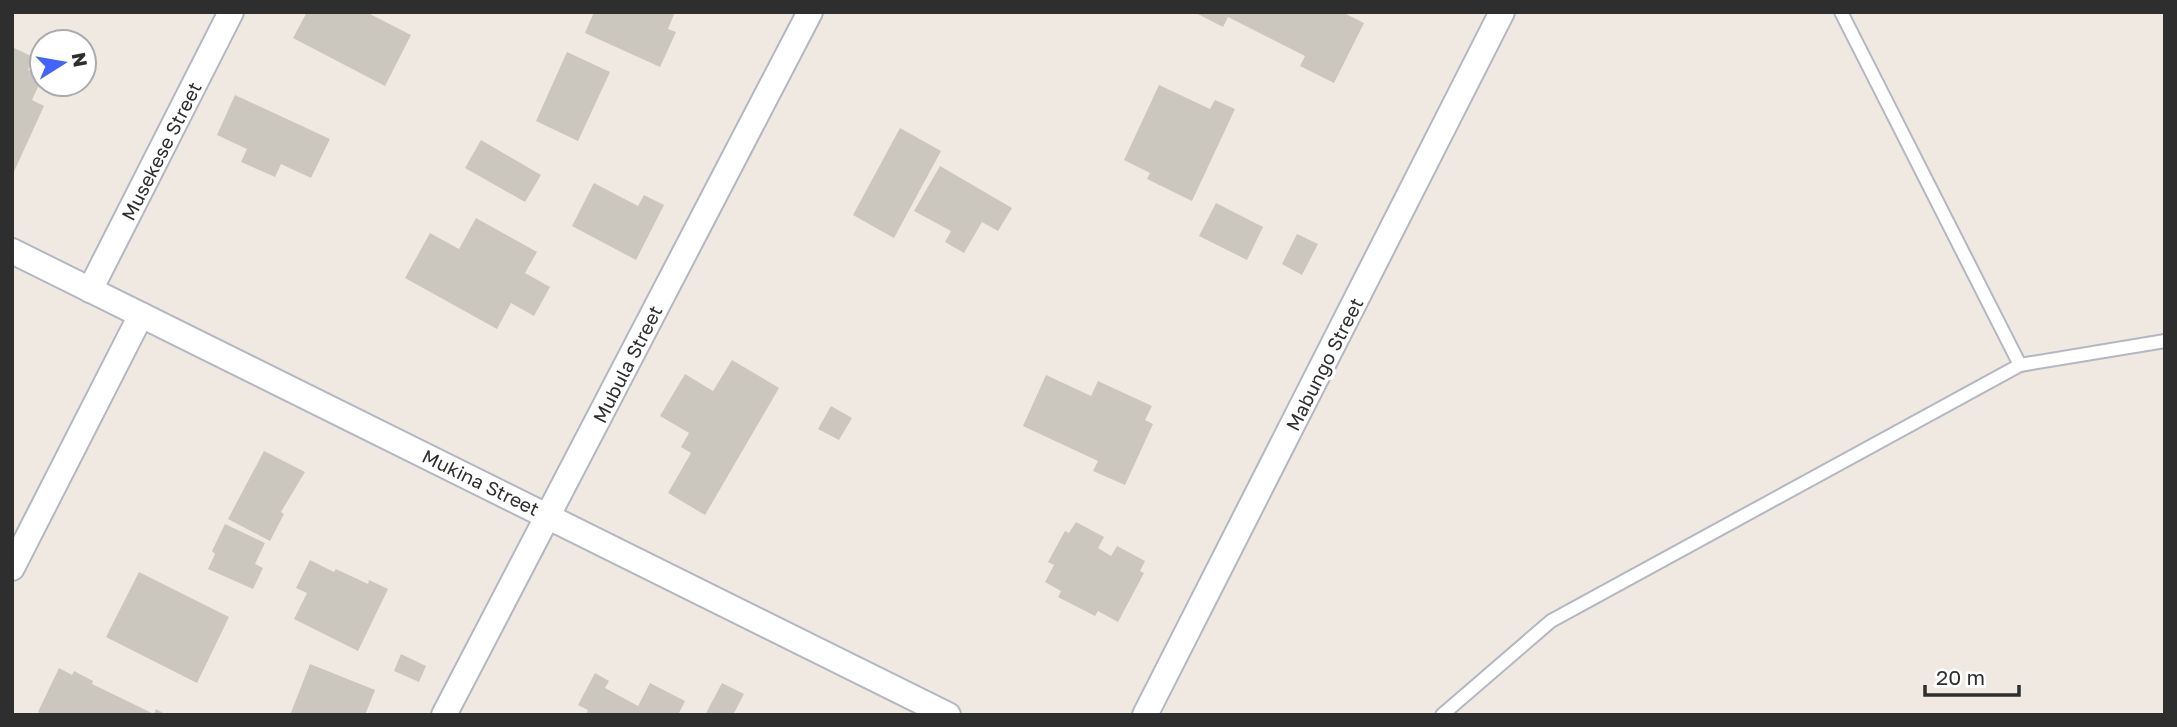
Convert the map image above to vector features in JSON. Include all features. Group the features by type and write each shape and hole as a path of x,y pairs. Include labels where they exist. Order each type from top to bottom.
{"street":[{"name":"Musekese Street","path":"90,290 231,12"},
{"name":"Mubula Street","path":"444,715 810,12"},
{"name":"Mabungo Street","path":"1145,715 1502,12"},
{"name":"Mukina Street","path":"12,251 948,715"},
{"path":"12,568 141,315"}],"lane":[{"path":"1841,12 2021,365"},
{"path":"1442,715 1551,621 2021,365 2165,341"}],"building":[{"path":"307,12 366,12 411,35 385,86 293,38"},
{"path":"594,12 675,12 668,29 676,32 660,67 585,33"},
{"path":"1194,12 1342,12 1364,23 1334,83 1300,66 1305,56 1228,17 1223,27"},
{"path":"12,47 28,55 28,98 33,98 32,100 44,106 12,176"},
{"path":"567,52 610,72 578,141 536,121"},
{"path":"1159,85 1210,109 1215,100 1235,109 1192,201 1147,179 1150,173 1124,160"},
{"path":"235,95 330,139 311,178 281,164 275,177 241,162 247,149 217,135"},
{"path":"900,128 941,151 894,238 853,215"},
{"path":"481,140 541,175 525,202 465,168"},
{"path":"940,166 1012,208 998,231 982,222 964,253 945,242 951,231 914,211"},
{"path":"594,183 638,206 644,195 664,205 636,260 572,226"},
{"path":"1216,203 1263,227 1247,260 1199,236"},
{"path":"476,218 537,252 525,273 550,287 534,316 511,303 497,329 405,278 430,233 459,249"},
{"path":"1297,234 1318,244 1302,275 1282,264"},
{"path":"732,360 779,388 705,515 668,493 691,453 681,447 689,433 660,416 685,374 713,391"},
{"path":"1046,375 1091,396 1098,381 1152,406 1145,420 1153,424 1125,485 1093,471 1098,461 1023,426"},
{"path":"831,406 852,418 839,440 818,429"},
{"path":"264,451 305,472 281,512 284,514 270,541 228,519"},
{"path":"1076,522 1104,537 1098,548 1111,556 1117,546 1145,561 1140,571 1144,573 1118,622 1098,611 1095,616 1058,597 1061,591 1045,582 1054,565 1048,562 1065,531 1069,533"},
{"path":"225,524 265,543 255,564 263,568 253,589 208,569 215,554 212,551"},
{"path":"310,560 334,572 336,569 368,584 369,580 388,589 358,651 294,619 307,593 296,588"},
{"path":"139,572 229,617 197,683 106,637"},
{"path":"401,654 426,666 419,682 394,671"},
{"path":"310,664 375,690 365,715 290,715"},
{"path":"59,668 72,675 74,671 93,681 92,684 154,714 156,709 167,715 44,715 38,712"},
{"path":"595,673 609,681 605,688 638,706 650,683 685,701 679,713 683,715 586,715 588,710 578,705"},
{"path":"722,683 744,694 733,715 705,715"}]}
